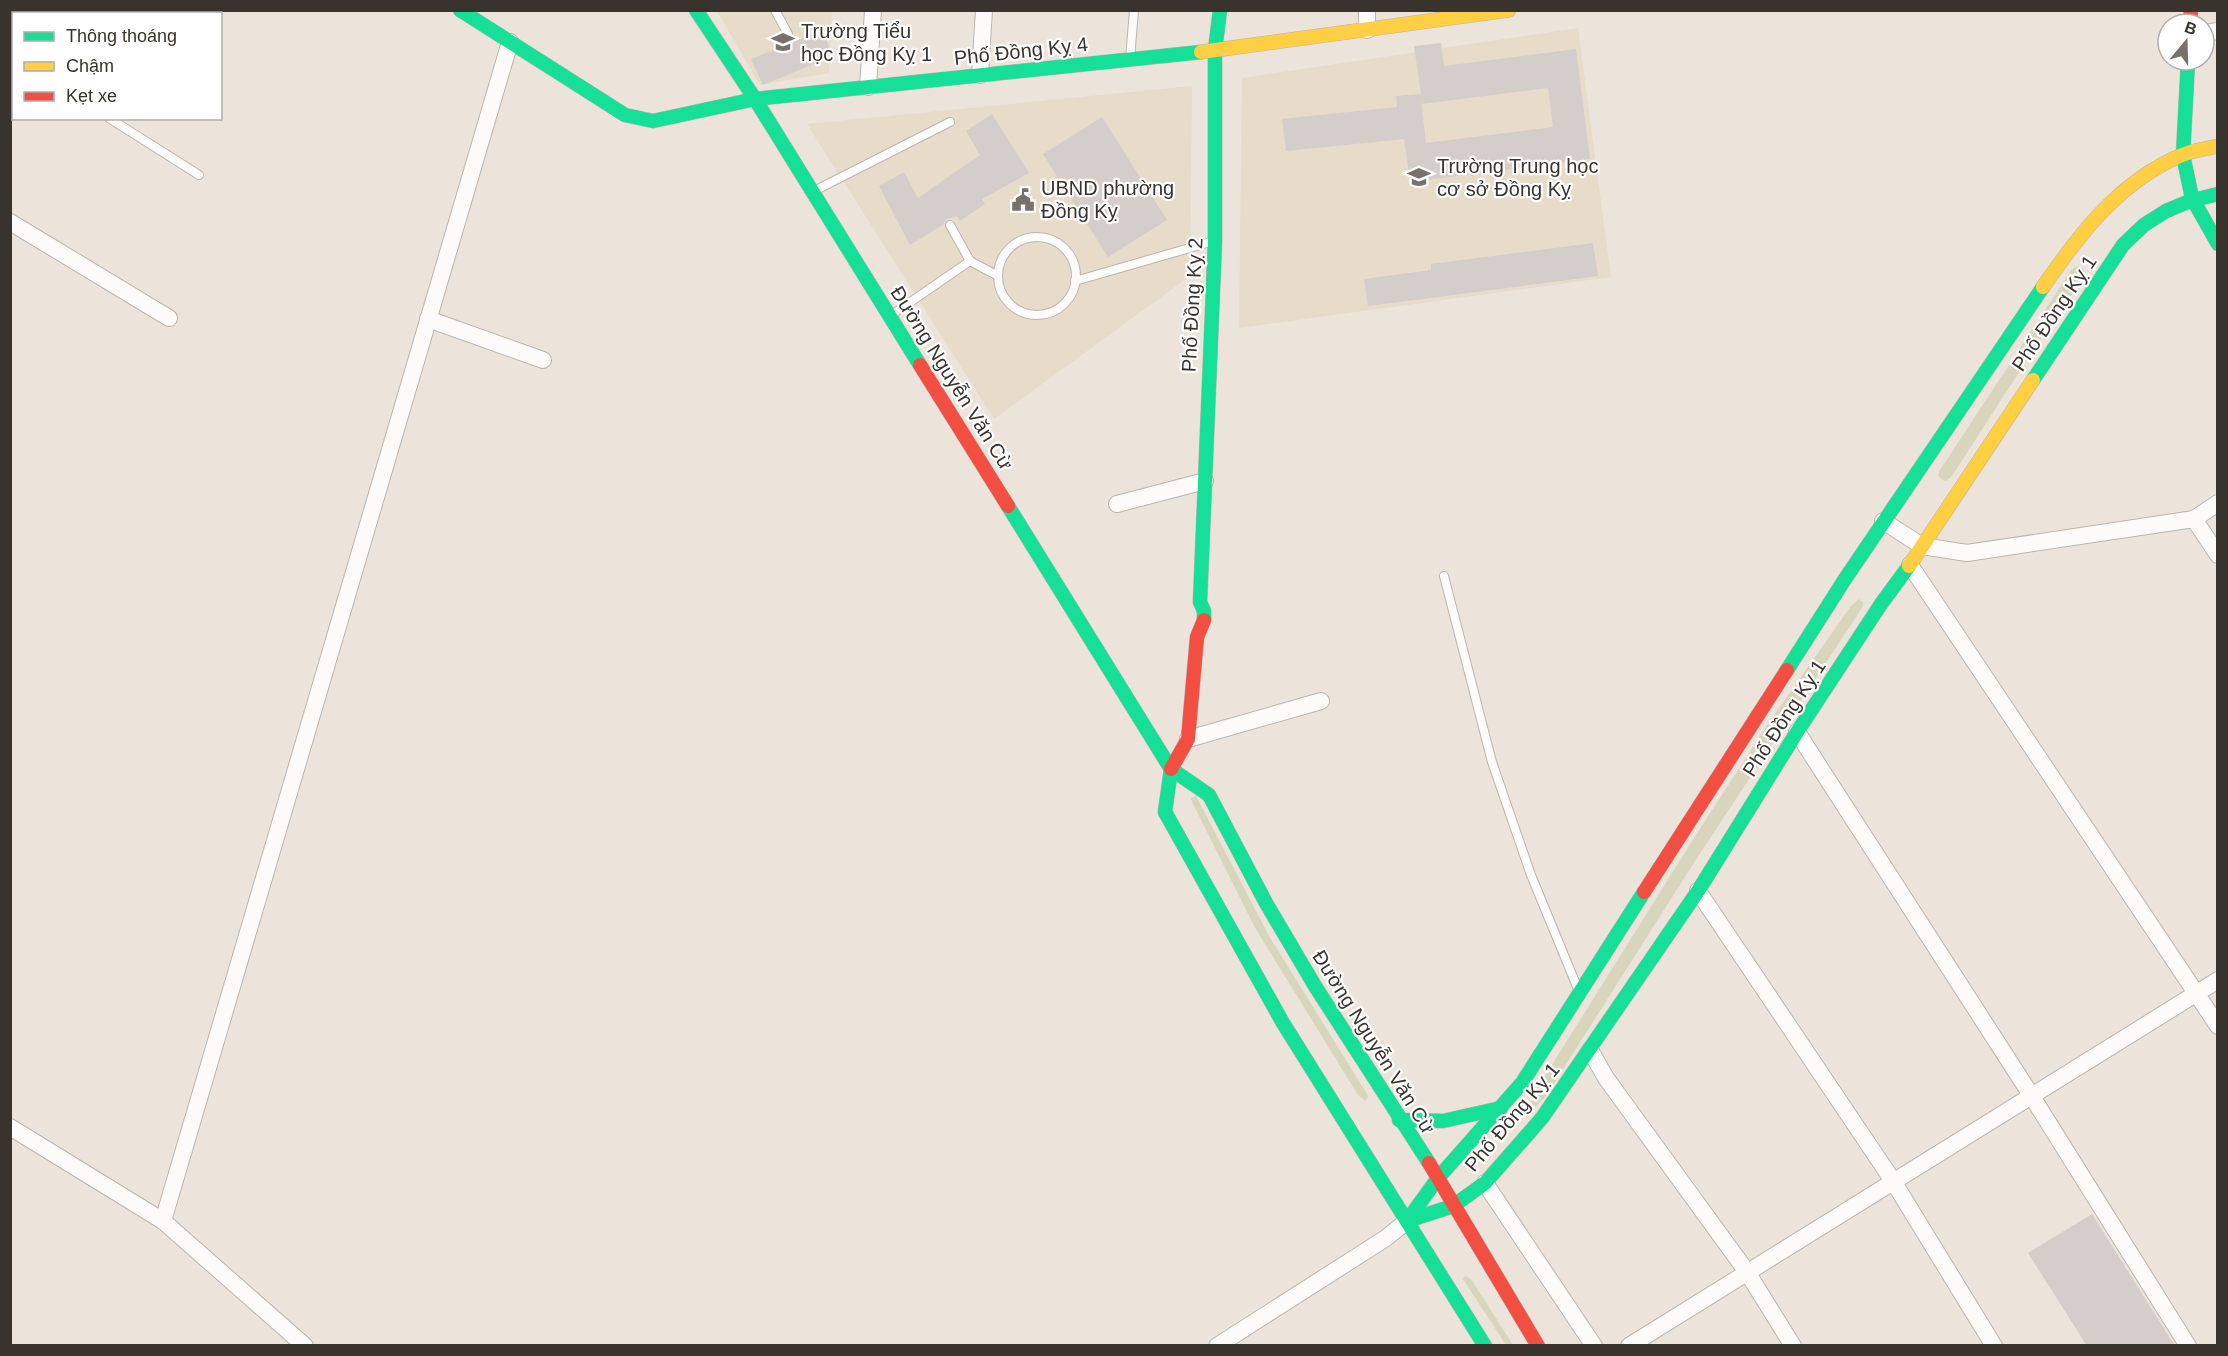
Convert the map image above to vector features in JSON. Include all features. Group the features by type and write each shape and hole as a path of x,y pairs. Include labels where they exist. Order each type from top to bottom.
{"main road":[{"name":"Phố Đồng Kỵ 4","path":"460,10 625,115 653,121 755,99 1215,50 1509,10"},
{"name":"Phố Đồng Kỵ 2","path":"1171,769 1188,739 1197,637 1192,629 1191,618 1200,602 1215,241 1215,50 1220,10"},
{"name":"Đường Nguyễn Văn Cừ","path":"703,15 1171,769 1209,795 1284,934 1437,1178 1538,1346"},
{"path":"2187,72 2183,155 2192,198 2217,244"},
{"name":"Phố Đồng Kỵ 1","path":"1407,1221 1437,1178 1522,1083 1883,521 2069,249 2089,223 2127,188 2183,155 2217,146"},
{"name":"Phố Đồng Kỵ 1","path":"1407,1221 1453,1206 1485,1183 1542,1118 1698,891 1797,732 1881,604 1910,565 2123,245 2166,209 2192,198 2217,194"},
{"path":"1171,769 1165,812 1282,1023 1485,1346"},
{"path":"1399,1120 1443,1121 1502,1108"}],"street":[{"path":"868,87 873,10"},
{"path":"980,75 984,10"},
{"path":"1367,10 1367,30"},
{"path":"163,1221 510,42"},
{"path":"10,222 169,318"},
{"path":"428,319 543,360"},
{"path":"1116,504 1205,481"},
{"path":"1883,521 1922,546 1967,553 2194,519 2217,503"},
{"path":"2194,519 2217,555"},
{"path":"1910,565 2197,992 2217,1026"},
{"path":"1188,739 1321,701"},
{"path":"1797,732 2031,1095 2188,1346"},
{"path":"1698,891 1893,1181 1994,1346"},
{"path":"1629,1346 2217,980"},
{"path":"1590,1050 1606,1078 1747,1272 1793,1346"},
{"path":"10,1127 163,1221 305,1346"},
{"path":"1485,1183 1594,1346"},
{"path":"1217,1346 1386,1238 1407,1221"}],"lane":[{"path":"775,10 788,34"},
{"path":"1130,59 1134,10"},
{"path":"112,120 199,175"},
{"path":"813,192 950,122"},
{"path":"950,225 970,261 998,276"},
{"path":"1039,237 1052,240 1063,247 1071,257 1075,269 1075,281 1064,303 1053,311 1041,314 1028,313 1016,308 1006,300 1000,289 998,276 1000,263 1015,243 1026,238 1039,237"},
{"path":"1075,281 1215,241"},
{"path":"891,316 970,261"},
{"path":"1444,576 1492,762 1532,875 1579,992"}],"shaded area":[{"name":"Trường Tiểu học Đồng Kỵ 1","path":"717,11 832,11 829,73 760,85"},
{"name":"Trường Trung học cơ sở Đồng Kỵ","path":"1578,28 1611,277 1239,328 1242,78"},
{"name":"UBND phường Đồng Kỵ","path":"1192,86 1190,276 994,419 807,124"},
{"path":"2078,266 2085,272 2082,281 2047,329 1952,476 1946,481 1941,479 1938,475 1940,470 2072,269"},
{"path":"1859,599 1863,603 1862,608 1697,858 1546,1096 1536,1106 1533,1105 1531,1102 1533,1095 1694,838 1770,721 1851,606"},
{"path":"1196,796 1269,936 1367,1094 1365,1101 1358,1095 1254,926 1192,802 1191,798"},
{"path":"1465,1276 1471,1279 1513,1345 1506,1345 1463,1279"}],"building":[{"path":"822,30 833,56 763,85 751,59"},
{"path":"1441,43 1444,66 1576,49 1590,159 1426,180 1427,186 1411,188 1404,139 1286,151 1282,119 1397,107 1396,96 1421,94 1414,46","holes":["1548,88 1553,127 1426,143 1421,100 1422,104"]},
{"path":"992,114 1029,173 982,199 985,204 960,221 957,216 947,219 944,224 910,245 879,186 904,172 918,198 980,155 966,131"},
{"path":"1102,117 1167,220 1108,257 1043,154"},
{"path":"1593,243 1598,276 1368,306 1364,279 1431,270 1431,264"},
{"path":"2092,1214 2175,1346 2087,1346 2028,1253"}],"traffic: fast":[{"path":"460,10 625,115 653,121 755,99 1201,52"},
{"path":"696,10 755,99 920,365"},
{"path":"1204,620 1204,611 1200,602 1215,241 1215,50 1220,10"},
{"path":"2187,72 2183,155 2192,198 2218,244"},
{"path":"2033,380 2123,245 2144,225 2166,211 2190,201 2218,194"},
{"path":"1787,670 1845,579 2043,287"},
{"path":"1008,506 1171,769 1209,795 1266,903 1315,986 1429,1163"},
{"path":"1407,1221 1453,1206 1485,1183 1542,1118 1698,891 1797,732 1881,604 1909,566"},
{"path":"1171,769 1165,812 1283,1023 1485,1346"},
{"path":"1407,1221 1438,1178 1522,1083 1644,892"},
{"path":"1399,1120 1443,1121 1501,1108"}],"traffic: slow":[{"path":"1201,52 1509,10"},
{"path":"2043,287 2087,228 2103,210 2139,179 2186,153 2218,146"},
{"path":"1909,566 2033,380"}],"traffic: jam":[{"path":"920,365 1008,506"},
{"path":"1171,769 1188,739 1197,637 1204,620"},
{"path":"1644,892 1787,670"},
{"path":"1429,1163 1538,1346"}],"place":[{"name":"Trường Tiểu học Đồng Kỵ 1","path":"783,42"},
{"name":"Trường Trung học cơ sở Đồng Kỵ","path":"1419,177"},
{"name":"UBND phường Đồng Kỵ","path":"1023,200"}]}
